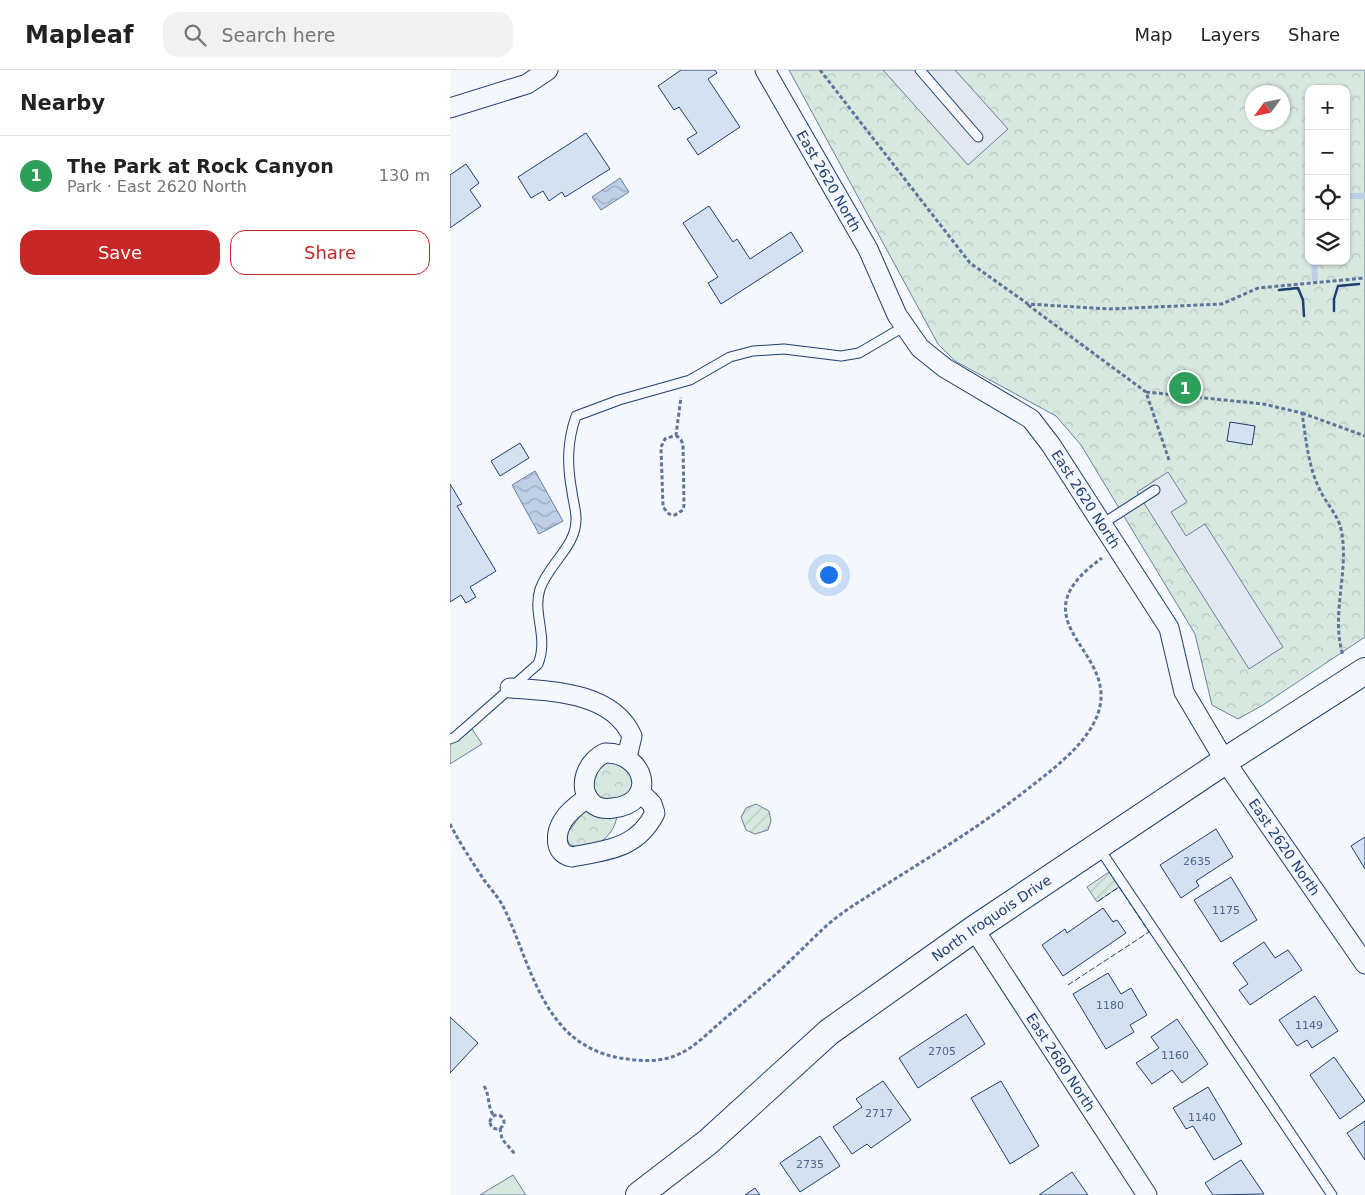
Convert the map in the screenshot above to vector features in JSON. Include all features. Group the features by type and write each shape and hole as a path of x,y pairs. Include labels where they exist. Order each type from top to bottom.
{"street":[{"path":"450,108 527,84 548,70"},
{"name":"East 2620 North","path":"765,70 868,249 897,315 920,348 945,368 1031,419 1051,445 1169,628 1184,692 1224,761 1365,964"},
{"name":"North Iroquois Drive","path":"639,1195 708,1142 829,1032 974,929 1097,846 1224,761 1365,671"},
{"path":"510,688 565,693 585,698 606,708 622,719 632,736 627,757"},
{"path":"615,753 627,757 641,775 643,785 641,793 626,805 606,809 596,806 587,798 584,788 586,774 596,757 615,753"},
{"path":"587,798 574,807 563,820 559,830 557,843 559,851 564,856 572,857 624,846 636,838 650,823 655,813 652,804 641,793"},
{"name":"East 2680 North","path":"974,929 1147,1195"}],"lane":[{"path":"920,70 978,138"},
{"path":"450,739 455,737 538,664 543,652 537,604 540,588 552,565 575,536 576,518 567,452 576,416 619,400 683,382 730,357 752,351 784,349 841,356 859,353 905,326"},
{"path":"1102,524 1155,490"},
{"path":"1097,846 1332,1195"}],"path":[{"path":"820,70 970,263 1146,392 1263,404 1302,413 1365,436"},
{"path":"1028,304 1109,309 1222,304 1258,288 1365,278"},
{"path":"676,436 683,382"},
{"path":"1146,392 1169,460"},
{"path":"1302,413 1311,467 1319,489 1340,528 1343,560 1338,624 1339,642 1343,656"},
{"path":"676,436 681,440 682,444 684,505 683,510 675,515 669,514 663,507 661,447 664,439 676,436"},
{"path":"450,824 459,842 502,905 537,989 558,1024 581,1042 611,1056 635,1060 659,1060 679,1054 699,1040 770,979 818,930 999,812 1065,759 1092,727 1101,704 1099,680 1093,665 1068,627 1064,610 1067,593 1077,578 1117,548"},
{"path":"484,1086 488,1092 490,1111 494,1116 500,1117 503,1120 500,1128 502,1140 515,1154"},
{"path":"494,1116 491,1119 491,1125 496,1129 500,1128"}],"green space":[{"path":"789,70 1365,70 1365,637 1263,705 1238,719 1212,705 1195,634 1081,445 1056,416 955,361 938,344"},
{"path":"472,729 482,744 450,764 450,744"},
{"path":"612,757 639,781 628,800 594,799 588,776"},
{"path":"756,804 769,811 771,821 768,830 755,834 746,830 741,817 746,808"},
{"path":"587,807 617,811 616,820 613,828 602,841 586,847 577,847 569,844 566,835"},
{"path":"1109,872 1119,887 1097,902 1087,887"},
{"path":"513,1175 526,1195 480,1195"}],"shaded area":[{"path":"883,70 955,70 1008,129 968,165"},
{"path":"1168,472 1187,502 1171,512 1186,536 1205,524 1283,647 1249,669 1137,492"}],"water":[{"path":"620,178 629,192 601,210 592,197"},
{"path":"535,471 563,521 539,534 512,485"}],"building":[{"path":"681,70 715,70 717,73 708,79 740,127 698,155 687,139 697,133 679,107 674,110 658,86"},
{"path":"586,133 610,169 565,197 562,192 549,201 543,191 531,198 518,177"},
{"path":"466,164 479,183 470,190 481,206 450,228 450,175"},
{"path":"709,206 733,242 737,239 750,259 791,232 803,251 721,304 708,283 718,277 683,223"},
{"path":"1230,422 1255,426 1252,445 1227,441"},
{"path":"520,443 529,458 500,476 491,461"},
{"path":"450,484 462,504 457,506 496,571 470,587 476,597 466,603 461,595 450,602"},
{"path":"1216,829 1233,857 1196,881 1199,886 1181,898 1160,865"},
{"path":"1365,837 1365,869 1351,846"},
{"path":"1231,877 1257,920 1221,942 1194,900"},
{"path":"1103,908 1113,922 1117,920 1126,933 1063,976 1042,945 1065,929 1067,933"},
{"path":"1264,942 1275,958 1288,950 1302,970 1250,1005 1239,990 1248,984 1233,963"},
{"path":"1108,973 1121,994 1131,988 1147,1015 1130,1025 1134,1032 1106,1049 1073,994"},
{"path":"1315,996 1338,1031 1312,1048 1307,1040 1297,1046 1279,1020"},
{"path":"966,1014 985,1044 918,1088 899,1058"},
{"path":"450,1017 478,1043 450,1073"},
{"path":"1177,1019 1208,1064 1182,1083 1172,1070 1152,1084 1136,1063 1159,1048 1151,1037"},
{"path":"1334,1057 1365,1101 1340,1119 1310,1075"},
{"path":"883,1081 911,1120 871,1148 867,1144 852,1154 833,1127 862,1107 856,1099"},
{"path":"1001,1081 1039,1146 1010,1164 971,1098"},
{"path":"1208,1087 1242,1144 1214,1160 1193,1126 1186,1129 1173,1108"},
{"path":"1365,1121 1365,1160 1347,1133"},
{"path":"820,1136 840,1166 800,1192 780,1163"},
{"path":"1241,1160 1264,1194 1213,1195 1205,1183"},
{"path":"1072,1172 1088,1195 1039,1195"},
{"path":"755,1188 760,1195 745,1195"}],"waterway":[{"path":"1350,196 1365,196"},
{"path":"1314,265 1315,279"}],"fence":[{"path":"1068,985 1149,932 1119,887 1097,902"}],"wall":[{"path":"1334,311 1334,299 1338,286 1359,284"},
{"path":"1279,290 1298,288 1303,300 1304,316"}],"place":[{"name":"The Park at Rock Canyon","path":"1185,388"}]}
